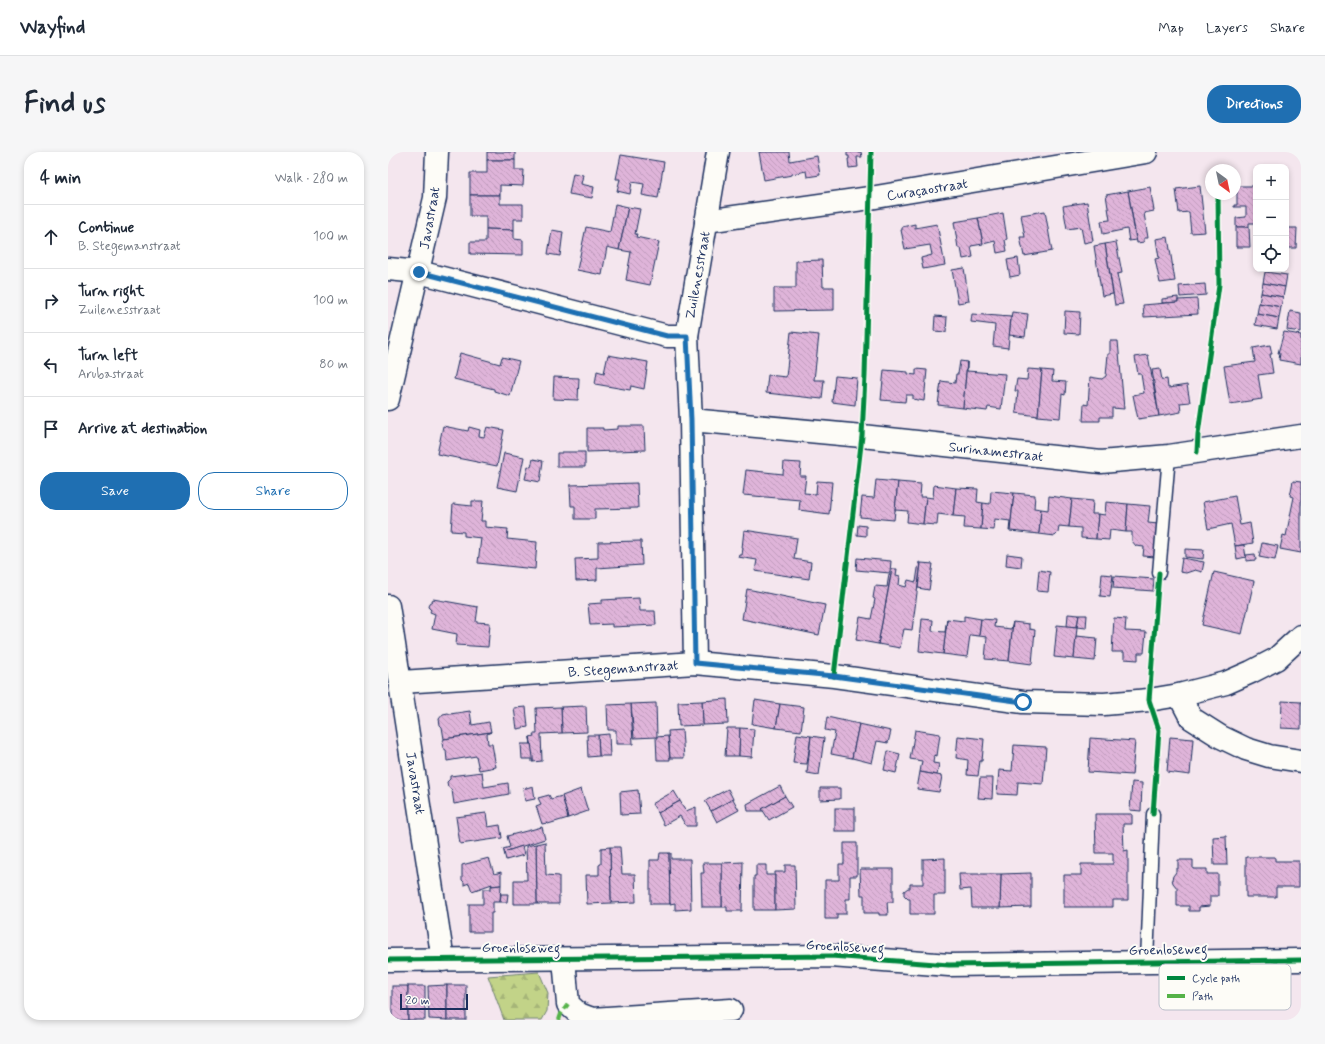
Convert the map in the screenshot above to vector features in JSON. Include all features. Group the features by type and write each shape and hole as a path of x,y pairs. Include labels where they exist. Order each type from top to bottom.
{"street":[{"name":"Javastraat","path":"388,399 419,272 435,198 437,152"},
{"name":"Zuilenesstraat","path":"695,663 691,420 687,336 718,152"},
{"name":"Curaçaostraat","path":"706,221 870,198 1146,152"},
{"path":"388,269 419,272 667,336 687,336"},
{"name":"Surinamestraat","path":"691,420 862,436 1101,462 1169,456 1301,436"},
{"name":"Javastraat","path":"388,606 443,960"},
{"name":"B. Stegemanstraat","path":"400,682 695,663 834,676 1023,702 1104,704 1149,700 1179,695 1226,683 1276,659 1301,636"},
{"path":"1179,695 1191,718 1221,738 1246,749 1269,756 1301,761"},
{"name":"Groenloseweg","path":"388,960 831,956 949,965 1301,960"},
{"name":"Groenloseweg","path":"564,959 568,1004 578,1014 592,1019 731,1010"}],"lane":[{"path":"1159,573 1169,456"},
{"path":"1147,961 1153,814"}],"green space":[{"path":"539,972 548,993 547,1011 542,1020 504,1020 488,976"}],"building":[{"path":"487,152 515,152 515,160 487,160"},
{"path":"759,152 789,152 790,161 817,156 820,175 807,177 806,171 764,180"},
{"path":"847,152 861,152 862,157 857,157 858,167 849,168 849,156 847,156"},
{"path":"621,155 664,162 658,198 642,195 644,184 632,182 630,194 617,191 620,179 616,179"},
{"path":"487,160 515,160 515,170 524,170 523,186 500,185 500,195 470,195 470,173 487,173"},
{"path":"573,173 583,175 581,184 594,187 592,198 569,194"},
{"path":"1200,186 1205,232 1191,233 1189,212 1179,213 1176,189"},
{"path":"1241,186 1253,186 1253,223 1249,223 1249,227 1236,227 1236,218 1246,217 1246,207 1234,207 1234,205 1237,205 1237,200 1241,200"},
{"path":"1150,187 1154,211 1144,213 1148,238 1144,238 1144,242 1137,243 1128,191"},
{"path":"1128,191 1136,240 1129,241 1127,229 1103,234 1101,221 1110,220 1106,195"},
{"path":"470,195 500,195 500,204 523,204 523,219 514,219 514,230 486,229 486,216 470,216"},
{"path":"1087,202 1093,241 1084,243 1081,227 1067,229 1063,206"},
{"path":"615,204 628,207 619,250 607,247 602,275 577,270 586,227 610,232"},
{"path":"628,207 640,209 635,234 637,234 636,237 659,242 650,285 626,280 631,252 619,250"},
{"path":"1045,211 1052,251 1024,256 1020,237 1025,237 1021,215"},
{"path":"1003,213 1007,239 1005,240 1007,251 997,253 995,241 983,244 978,218"},
{"path":"978,218 983,244 971,246 973,257 963,259 961,248 958,248 954,222"},
{"path":"915,224 915,228 937,224 945,265 923,269 921,258 932,255 930,245 905,249 901,230 902,227"},
{"path":"1236,227 1249,227 1250,247 1236,247"},
{"path":"1289,228 1297,228 1296,248 1289,248"},
{"path":"486,229 514,230 514,239 523,240 523,255 470,254 470,242 486,242"},
{"path":"552,230 563,232 560,256 548,254"},
{"path":"1168,237 1175,281 1160,283 1155,259 1159,258 1156,239"},
{"path":"1116,242 1122,273 1117,274 1123,304 1115,305 1105,244"},
{"path":"1105,244 1113,294 1102,296 1094,246"},
{"path":"1018,258 1020,275 1010,277 1007,260"},
{"path":"822,260 823,287 834,287 834,310 774,311 774,288 796,288 796,261"},
{"path":"964,268 969,301 958,303 952,270"},
{"path":"1265,272 1287,275 1285,287 1263,283"},
{"path":"1263,283 1285,287 1283,297 1261,293"},
{"path":"1205,284 1206,295 1180,297 1179,286"},
{"path":"1261,293 1283,297 1281,307 1259,303"},
{"path":"1178,297 1178,302 1162,303 1162,299"},
{"path":"1197,299 1198,314 1144,317 1143,305"},
{"path":"1259,303 1281,307 1279,318 1257,314"},
{"path":"1065,311 1080,312 1079,334 1064,333"},
{"path":"1290,311 1301,313 1301,332 1287,330"},
{"path":"1012,312 1028,314 1025,337 1009,335"},
{"path":"972,314 1011,317 1008,348 993,346 995,325 971,322"},
{"path":"1257,314 1279,318 1277,329 1255,325"},
{"path":"935,316 947,317 946,332 934,331"},
{"path":"791,332 819,335 814,380 824,380 822,399 766,393 768,375 786,377"},
{"path":"1284,332 1301,335 1301,364 1279,360 1280,353 1278,353"},
{"path":"1110,341 1118,341 1124,409 1112,408 1112,417 1100,417 1100,421 1083,421 1084,404 1088,405 1090,377 1102,379 1106,376 1108,354 1110,354"},
{"path":"1270,345 1273,373 1258,375 1262,399 1230,404 1224,366 1255,362 1253,348"},
{"path":"460,353 500,364 502,357 519,361 510,396 494,391 494,389 454,379"},
{"path":"608,355 648,362 644,389 631,386 630,390 595,384 597,371 604,373"},
{"path":"1148,355 1159,416 1138,419 1133,395 1144,393 1141,374 1138,374 1135,357"},
{"path":"960,361 967,362 963,408 938,405 941,381 955,383"},
{"path":"967,362 967,371 1005,374 1001,409 988,407 987,411 963,408"},
{"path":"916,369 927,370 924,401 913,399 913,395 906,395 905,402 881,400 884,370 908,372 908,374 916,375"},
{"path":"1028,369 1042,370 1038,416 1016,413 1018,391 1015,391 1017,379 1027,380"},
{"path":"1160,369 1162,380 1167,379 1168,388 1187,385 1190,402 1180,403 1181,412 1159,416 1152,370"},
{"path":"1042,370 1053,371 1052,381 1066,382 1065,395 1062,394 1060,418 1038,416"},
{"path":"835,376 857,378 855,405 832,402"},
{"path":"554,377 579,378 578,400 553,399"},
{"path":"443,426 468,431 469,427 480,430 479,436 484,437 487,427 504,430 497,466 437,454"},
{"path":"618,426 644,426 645,450 587,452 587,428 603,428 603,430 618,429"},
{"path":"585,452 585,467 557,467 557,453"},
{"path":"504,453 524,457 517,491 497,487"},
{"path":"533,459 543,461 540,482 525,479 528,466 531,467"},
{"path":"784,462 801,463 800,476 806,476 804,493 816,494 817,481 832,482 829,514 799,510 800,500 743,495 746,470 783,474"},
{"path":"876,480 898,482 894,520 860,517 862,497 874,498"},
{"path":"1293,481 1301,482 1301,553 1280,549 1283,535 1286,536 1294,497 1290,496"},
{"path":"898,482 921,484 920,497 926,497 923,524 907,522 908,511 895,510"},
{"path":"637,483 638,508 595,509 595,519 575,519 575,506 571,506 570,485"},
{"path":"934,485 956,488 953,516 938,514 937,525 923,524 926,497 933,498"},
{"path":"956,488 978,489 977,502 983,503 981,529 964,528 965,517 953,516"},
{"path":"991,491 1014,493 1010,531 1010,521 995,519 994,530 981,529 983,503 990,504"},
{"path":"1014,493 1035,495 1034,508 1041,509 1039,534 1010,531"},
{"path":"1049,496 1072,499 1069,527 1059,526 1058,533 1055,536 1039,534 1041,509 1048,510"},
{"path":"1235,496 1240,525 1250,523 1253,543 1235,546 1231,524 1208,529 1203,502"},
{"path":"1072,499 1093,501 1092,514 1098,514 1096,539 1081,538 1081,528 1069,527"},
{"path":"472,501 483,501 481,521 485,521 485,527 508,529 507,539 537,542 535,569 478,563 481,538 464,536 464,532 451,531 453,504 472,506"},
{"path":"1106,502 1128,504 1126,532 1110,530 1109,540 1096,539 1098,514 1105,515"},
{"path":"1128,504 1150,506 1148,523 1158,524 1155,557 1143,556 1144,547 1136,546 1132,541 1132,532 1126,532"},
{"path":"858,525 866,526 866,536 857,535"},
{"path":"744,530 797,538 794,559 811,562 809,579 755,571 757,560 738,557 739,555 742,555"},
{"path":"641,541 642,565 597,568 597,580 576,581 575,559 598,558 598,542"},
{"path":"1262,543 1278,546 1275,560 1259,557"},
{"path":"1244,545 1246,557 1237,559 1235,546"},
{"path":"1185,549 1204,550 1203,559 1185,557"},
{"path":"1007,554 1022,556 1021,567 1006,565"},
{"path":"1255,554 1256,560 1246,561 1246,555"},
{"path":"857,558 891,561 890,573 856,570"},
{"path":"1182,558 1204,562 1202,572 1195,570 1186,573 1180,572"},
{"path":"919,562 921,563 912,630 904,629 900,648 878,644 892,569 897,569 896,575 900,576 899,585 906,587 908,580 916,582"},
{"path":"921,563 933,564 929,590 918,588"},
{"path":"1039,570 1050,572 1048,592 1037,591"},
{"path":"1214,572 1254,581 1242,634 1202,625"},
{"path":"889,574 891,574 878,644 856,640 860,617 871,619 875,599 873,598 875,586 887,587"},
{"path":"1102,574 1113,575 1110,597 1100,596"},
{"path":"1114,576 1154,579 1153,591 1113,588"},
{"path":"747,589 825,605 819,635 742,619"},
{"path":"639,598 640,611 655,611 656,625 612,627 612,624 590,625 588,604 602,603 602,600"},
{"path":"433,599 478,607 476,622 490,623 488,647 456,645 457,634 432,629 435,614 430,612 431,610 428,607 429,603"},
{"path":"1068,614 1079,615 1077,627 1067,626"},
{"path":"1079,615 1087,615 1086,628 1077,627"},
{"path":"964,616 981,619 979,636 970,635 967,657 943,654 947,619 964,621"},
{"path":"1114,618 1126,619 1125,631 1146,632 1144,653 1138,653 1138,660 1124,659 1124,652 1112,652"},
{"path":"922,619 933,620 932,631 945,632 947,619 943,654 919,651"},
{"path":"981,619 995,620 994,627 1011,629 1013,622 1009,661 985,659 987,637 979,636"},
{"path":"1013,622 1029,624 1029,629 1035,630 1032,664 1009,661"},
{"path":"1057,625 1077,627 1074,659 1054,657"},
{"path":"1076,636 1097,638 1095,661 1074,659"},
{"path":"727,699 728,724 703,725 702,701"},
{"path":"755,700 780,704 776,728 752,724"},
{"path":"702,701 703,725 679,726 678,702"},
{"path":"1282,701 1301,702 1301,729 1281,728"},
{"path":"656,703 657,737 634,738 631,704"},
{"path":"631,704 633,744 616,744 616,730 608,730 607,705"},
{"path":"780,704 804,707 801,731 776,728"},
{"path":"586,706 587,732 562,733 561,707"},
{"path":"526,707 528,727 517,729 514,708"},
{"path":"561,707 562,733 541,734 542,761 533,762 530,737 534,736 533,734 537,734 536,708"},
{"path":"470,711 472,725 489,722 491,732 444,739 439,719 443,714"},
{"path":"827,717 859,724 852,758 831,754 835,732 825,730"},
{"path":"859,724 891,731 888,743 877,741 872,763 852,758"},
{"path":"727,728 740,728 739,756 725,756"},
{"path":"740,728 754,729 752,757 739,756"},
{"path":"682,730 684,758 670,758 668,731"},
{"path":"915,730 940,734 937,756 934,755 933,763 939,764 937,775 920,772 922,761 910,759"},
{"path":"491,732 487,734 488,744 492,744 496,767 479,770 476,756 447,761 446,750 443,748 442,743 444,739"},
{"path":"609,734 610,756 599,756 598,735"},
{"path":"797,734 811,736 807,764 793,763"},
{"path":"587,735 598,735 599,756 588,757"},
{"path":"668,736 670,760 657,760 656,737"},
{"path":"811,736 824,738 819,775 807,773"},
{"path":"958,736 984,739 982,761 980,761 978,776 967,775 968,760 956,758"},
{"path":"530,737 533,757 533,762 532,759 522,759 521,744 531,744"},
{"path":"1170,737 1193,739 1190,775 1167,772"},
{"path":"1090,738 1135,741 1132,775 1088,772"},
{"path":"1014,745 1046,747 1043,784 1018,782 1017,795 997,794 999,770 1012,771"},
{"path":"888,751 900,754 896,773 884,770"},
{"path":"482,772 484,787 508,783 509,794 454,804 452,790 448,787 447,782 450,779 450,776"},
{"path":"920,772 942,776 939,792 917,789"},
{"path":"980,778 993,778 992,799 978,798"},
{"path":"1132,782 1142,783 1141,811 1130,810"},
{"path":"533,786 535,799 525,801 523,789"},
{"path":"780,786 785,796 762,809 764,811 748,811 747,804"},
{"path":"820,788 840,788 840,799 820,800"},
{"path":"581,789 588,811 568,818 562,796"},
{"path":"728,789 733,799 711,811 705,801"},
{"path":"638,790 640,814 621,815 620,792"},
{"path":"674,791 680,801 658,813 652,804"},
{"path":"549,795 551,799 562,796 568,818 548,824 542,824 536,806 541,804 538,798"},
{"path":"785,796 792,807 769,820 762,809"},
{"path":"733,799 739,810 717,822 711,811"},
{"path":"680,801 686,811 696,807 696,826 686,826 680,816 664,825 658,813"},
{"path":"835,808 855,808 855,831 835,831"},
{"path":"486,813 488,827 500,825 502,838 460,844 456,817"},
{"path":"1095,814 1132,814 1132,824 1123,824 1124,851 1128,850 1128,900 1113,900 1113,907 1064,907 1064,875 1081,875 1081,864 1113,864 1113,853 1096,853"},
{"path":"542,827 545,839 504,852 503,849 510,847 507,836"},
{"path":"1226,836 1227,865 1214,865 1213,837"},
{"path":"545,842 546,875 559,876 559,904 537,904 536,844"},
{"path":"844,843 857,843 857,876 850,876 850,899 846,899 846,914 837,914 837,919 825,919 825,880 839,880 839,864 844,864"},
{"path":"536,844 537,904 514,904 514,880 527,880 526,846"},
{"path":"522,846 524,855 506,860 504,852"},
{"path":"610,847 620,847 622,874 635,874 636,902 611,903"},
{"path":"610,847 611,903 587,904 586,875 599,875 601,848"},
{"path":"660,853 669,853 670,904 650,904 650,860 659,860"},
{"path":"669,853 671,853 671,859 690,859 691,909 675,910 675,903 670,904"},
{"path":"1246,857 1275,857 1275,861 1299,861 1299,887 1276,887 1276,897 1246,897"},
{"path":"489,858 494,874 501,872 501,885 491,886 492,884 472,891 469,883 464,885 462,880 462,865"},
{"path":"945,858 945,895 934,895 934,914 910,914 910,899 904,895 904,891 910,888 910,884 923,884 923,859"},
{"path":"1178,860 1193,860 1193,869 1207,869 1207,874 1218,874 1218,896 1210,896 1210,906 1199,907 1199,911 1189,911 1189,906 1177,906 1177,888 1172,879 1176,869 1178,869"},
{"path":"743,862 742,911 727,911 727,907 722,907 722,863"},
{"path":"703,863 722,863 722,907 702,907 701,873 704,873"},
{"path":"756,865 766,865 766,875 775,875 775,910 754,910 754,876 756,876"},
{"path":"785,865 795,865 796,909 775,910 775,872 785,872"},
{"path":"860,869 893,869 893,902 887,902 888,915 879,915 879,913 864,913 864,895 861,895"},
{"path":"1031,873 1031,907 1000,908 1001,874"},
{"path":"959,874 1001,874 1000,908 972,908 971,889 960,890"},
{"path":"501,885 500,902 493,902 493,913 491,913 491,932 469,932 469,904 483,904 483,889 491,889 491,886"},
{"path":"501,894 508,894 507,902 500,902"},
{"path":"447,985 447,1020 429,1019 428,986"},
{"path":"447,985 466,985 466,1020 447,1020"},
{"path":"392,986 408,986 408,1020 392,1020"},
{"path":"408,986 425,986 425,1020 408,1020"}],"marked path":[{"path":"559,1020 568,1004"}],"cycle path":[{"path":"834,676 862,436 871,152"},
{"path":"1197,452 1198,434 1219,285 1218,200"},
{"path":"1153,814 1159,730 1149,700 1159,573"},
{"path":"388,960 831,956 949,965 1301,960"}],"route":[{"path":"419,272 667,336 687,336 691,420 695,663 834,676 1023,702"}]}
